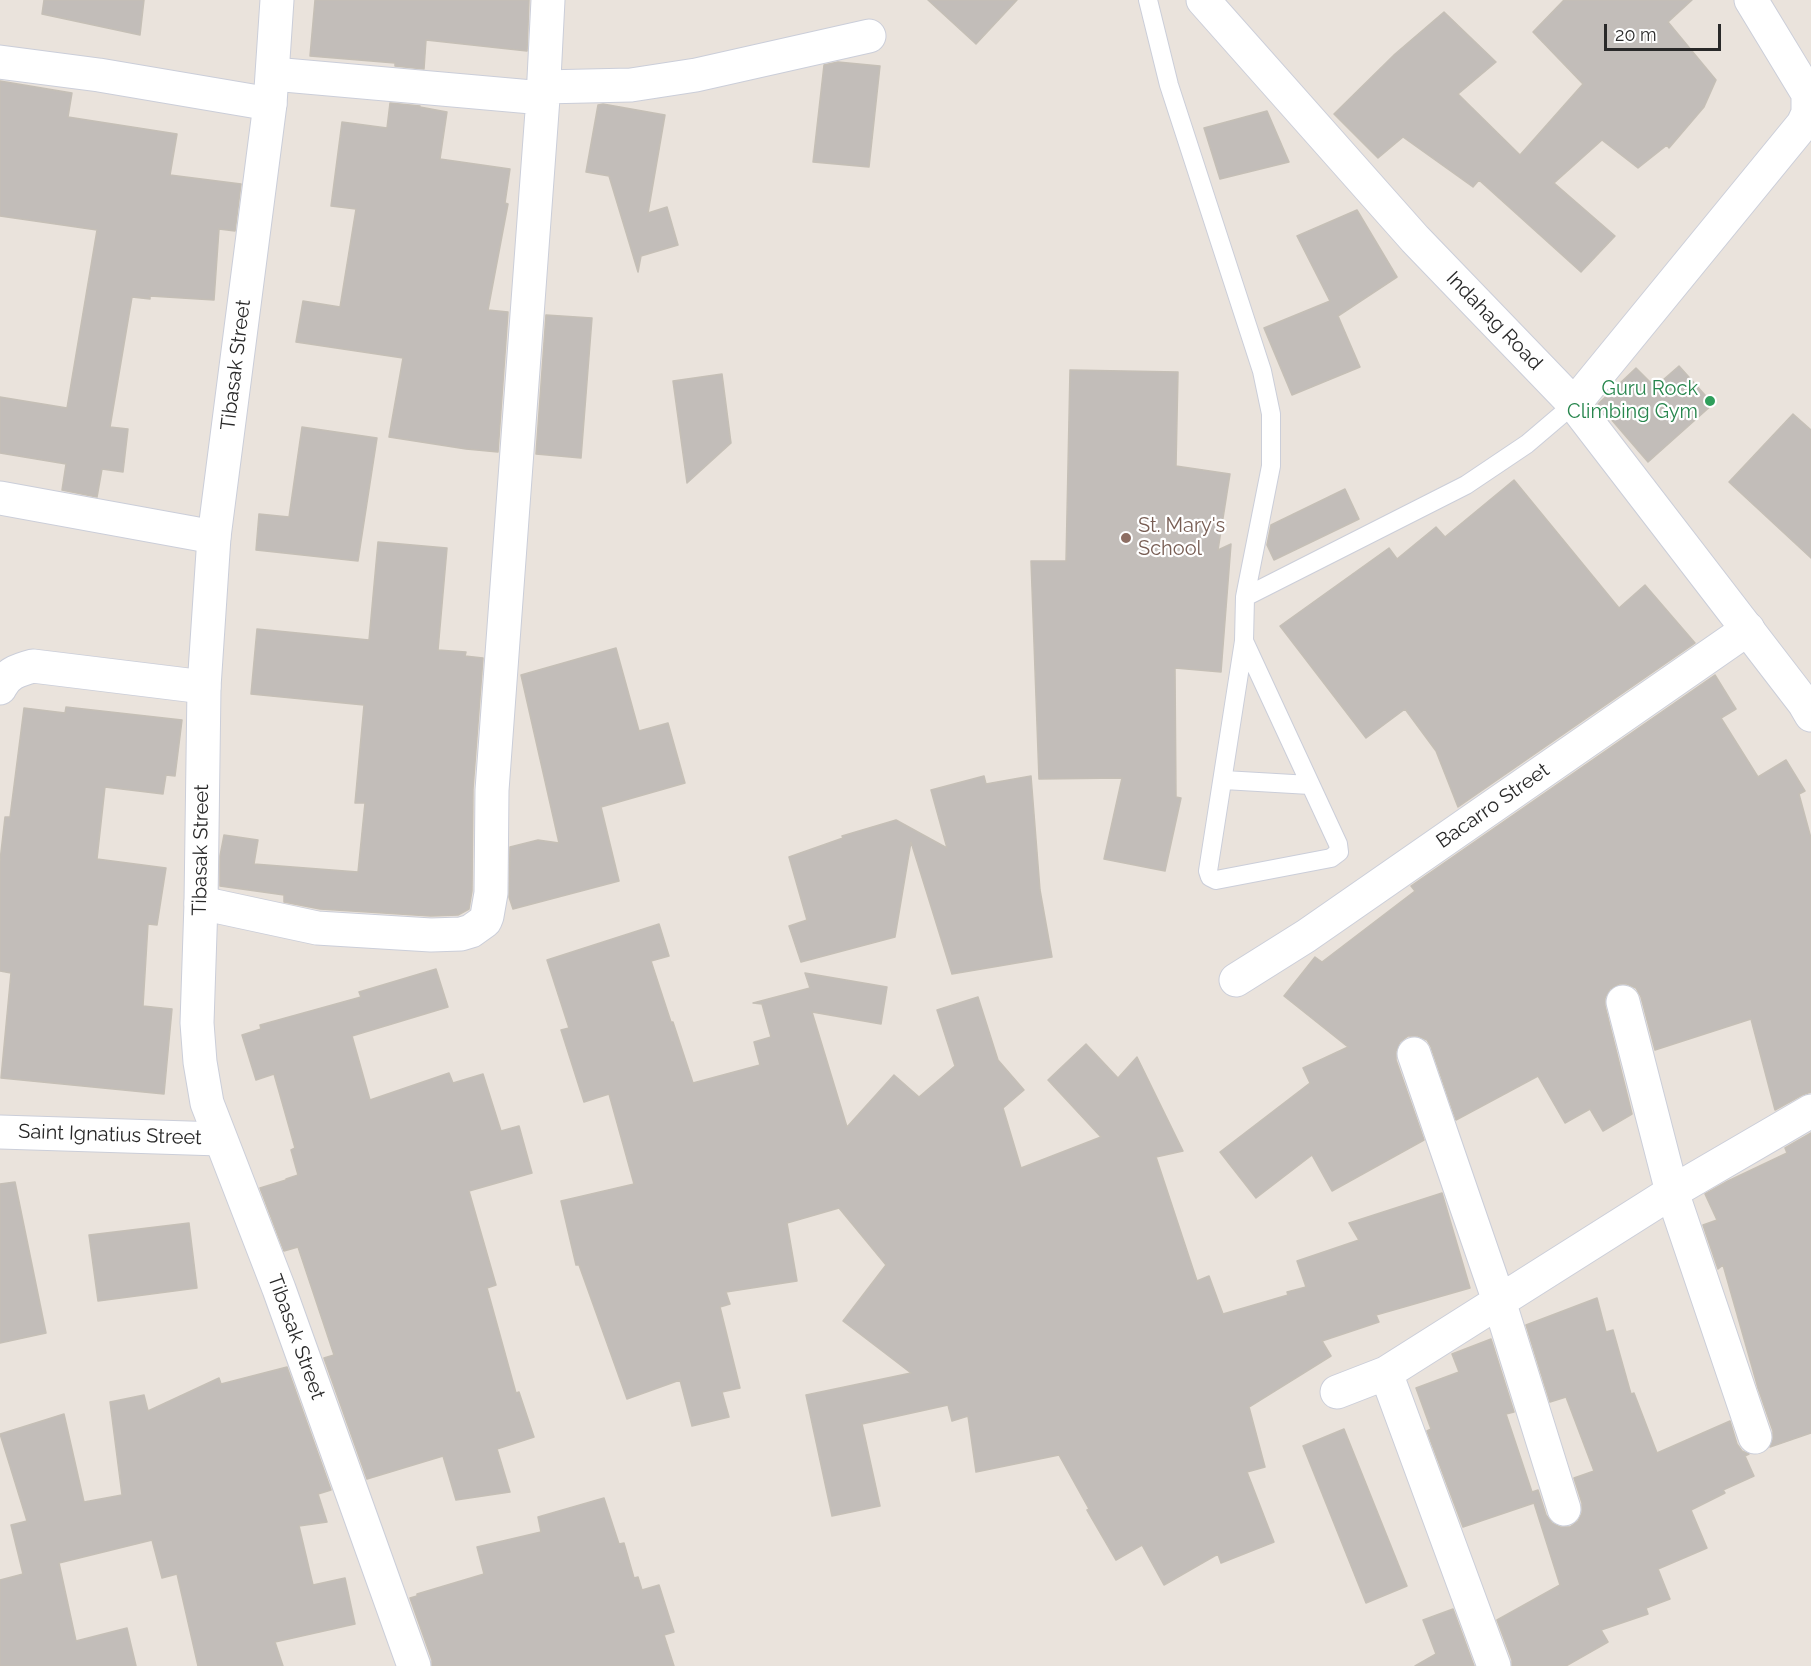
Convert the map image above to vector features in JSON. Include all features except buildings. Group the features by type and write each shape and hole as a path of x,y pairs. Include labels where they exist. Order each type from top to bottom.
{"street":[{"name":"Tibasak Street","path":"277,0 271,89 214,537 204,687 197,1023 200,1062 207,1103 279,1289 414,1666"},
{"path":"201,903 316,928 431,934 461,934 471,931 480,926 487,916 492,867 492,790 548,0"},
{"name":"Indahag Road","path":"1203,0 1415,239 1574,404 1748,629 1811,715"},
{"path":"1574,404 1803,124 1808,113 1808,94 1751,0"},
{"path":"0,62 99,75 271,89 543,92 642,84 696,75 869,36"},
{"path":"0,498 214,537"},
{"name":"Bacarro Street","path":"1236,980 1306,936 1748,629"},
{"path":"0,688 3,680 16,671 33,666 204,687"},
{"path":"1623,1002 1672,1192 1755,1437"},
{"path":"1414,1054 1499,1301 1564,1509"},
{"path":"1338,1392 1386,1373 1672,1192 1811,1110"},
{"name":"Saint Ignatius Street","path":"0,1132 220,1139"},
{"path":"1386,1373 1494,1666"}],"lane":[{"path":"1148,0 1169,86 1262,371 1271,414 1271,466 1245,597 1244,641 1208,871 1210,877 1216,879 1332,858 1339,852 1338,844 1244,641"},
{"path":"1245,597 1466,485 1527,444 1574,404"},
{"path":"1224,780 1310,785"}],"place":[{"name":"Guru Rock Climbing Gym","path":"1710,401"},
{"name":"St. Mary's School","path":"1126,538"}]}
